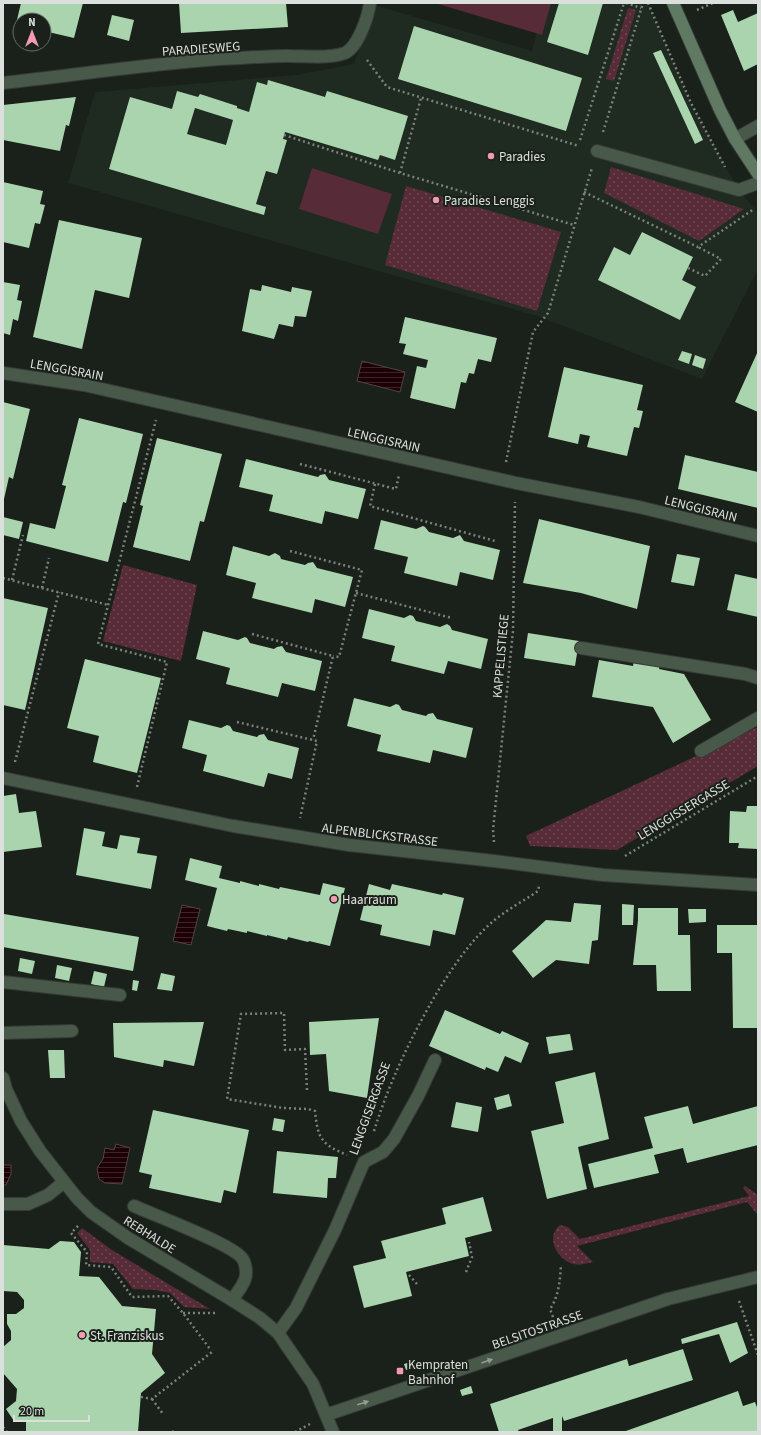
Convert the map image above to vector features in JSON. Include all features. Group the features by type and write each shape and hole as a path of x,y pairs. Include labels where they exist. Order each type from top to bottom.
{"street":[{"path":"355,44 368,15 370,3"},
{"path":"673,3 720,110 735,139 758,174"},
{"name":"PARADIESWEG","path":"3,83 163,64 221,59 280,56 335,56 346,52 355,44"},
{"path":"735,139 758,126"},
{"path":"597,151 739,190 758,183"},
{"name":"LENGGISRAIN","path":"3,373 84,385 502,480 639,507 758,536"},
{"path":"581,648 745,674 758,678"},
{"path":"701,751 758,718"},
{"name":"ALPENBLICKSTRASSE","path":"6,779 233,826 349,845 603,875 758,885"},
{"path":"3,982 120,995"},
{"path":"3,1032 72,1031"},
{"path":"364,1162 383,1152 394,1139 418,1096 435,1060"},
{"name":"REBHALDE","path":"3,1078 6,1089 21,1121 40,1151 77,1198 91,1212 122,1234 232,1300 260,1318 278,1333 313,1384 334,1432"},
{"name":"LENGGISERGASSE","path":"278,1333 296,1308 336,1230 364,1162"},
{"path":"3,1204 28,1204 48,1195 64,1182"},
{"path":"134,1206 210,1239 230,1249 242,1258 246,1268 246,1279 232,1300"},
{"name":"BELSITOSTRASSE","path":"326,1415 668,1299 758,1277"}],"path":[{"path":"578,145 625,3 641,8"},
{"path":"502,480 533,332 548,314 584,192 643,3"},
{"path":"648,3 691,103 739,190"},
{"path":"698,9 713,3"},
{"path":"355,44 387,87 597,151"},
{"path":"400,173 422,98"},
{"path":"284,135 400,173 574,225"},
{"path":"584,192 720,259 705,276 688,268"},
{"path":"698,247 754,209"},
{"path":"130,788 137,789 167,662 98,644 160,403"},
{"path":"300,464 396,489 398,478"},
{"name":"KAPPELISTIEGE","path":"494,847 493,830 514,630 516,483"},
{"path":"375,484 370,506 495,541"},
{"path":"12,580 23,535"},
{"path":"252,634 339,657 362,570 290,551"},
{"path":"42,588 49,558"},
{"path":"3,578 108,605"},
{"path":"6,779 59,592"},
{"path":"356,593 452,618"},
{"path":"313,740 334,656"},
{"path":"237,722 317,741 296,837"},
{"name":"LENGGISSERGASSE","path":"619,860 758,776"},
{"name":"LENGGISERGASSE","path":"373,1133 382,1104 395,1073 420,1022 452,968 469,946 497,919 538,892 539,881"},
{"path":"307,1090 305,1049 285,1050 284,1013 241,1014 227,1099 283,1108 308,1109 315,1112 317,1128 321,1139 331,1149 364,1162"},
{"path":"80,1223 71,1233 87,1252 86,1264 111,1268 132,1297 168,1296 183,1313 211,1351 152,1399"},
{"path":"466,1272 472,1257 469,1242"},
{"path":"555,1321 550,1309 556,1301 561,1264"},
{"path":"409,1275 417,1284"},
{"path":"738,1298 758,1356"},
{"path":"141,1397 152,1399 163,1414"},
{"path":"295,1432 313,1422"},
{"path":"3,1427 7,1432"}],"shaded area":[{"path":"438,3 551,3 542,35"},
{"name":"Paradies Lenggis","path":"544,3 648,3 691,103 739,190 758,213 758,269 702,379 537,316 68,183 95,92 296,75 354,64 374,5 532,51"},
{"path":"628,8 636,10 614,81 606,79"},
{"path":"611,167 744,209 699,241 604,193"},
{"path":"312,168 392,194 378,234 299,209"},
{"path":"406,186 561,232 537,311 385,265"},
{"path":"362,361 405,372 400,392 357,381"},
{"path":"123,565 197,585 181,661 103,641"},
{"path":"758,727 758,766 617,850 530,846 526,836"},
{"path":"182,905 200,909 191,945 173,941"},
{"path":"116,1144 130,1148 122,1184 105,1183 99,1179 97,1168 103,1159 105,1148 114,1150"},
{"path":"3,1165 11,1165 11,1174 6,1185 3,1185"},
{"path":"745,1186 758,1195 758,1215 747,1202 577,1246 593,1262 584,1264 576,1265 568,1262 558,1253 553,1242 553,1236 560,1225 568,1227 580,1239 749,1196 743,1188"},
{"path":"82,1228 112,1250 210,1309 184,1307 170,1293 155,1290 133,1289 113,1264 90,1262 90,1250 77,1233"}],"building":[{"path":"21,3 83,3 74,38 52,33 52,12 19,12"},
{"path":"179,3 286,3 288,27 181,33"},
{"path":"559,3 603,3 588,55 547,42"},
{"path":"733,10 738,22 758,13 758,64 744,71 721,15"},
{"path":"112,15 134,20 129,41 107,35"},
{"path":"414,26 582,78 566,131 398,79"},
{"path":"661,50 703,140 695,144 653,53"},
{"path":"268,80 325,97 327,91 408,116 395,160 380,155 378,160 285,132 283,139 287,140 277,174 266,171 256,204 266,207 264,215 109,169 130,97 172,109 177,91 198,97 200,94 237,106 237,108 249,112 257,82 267,85","holes":["195,108 233,120 226,145 187,134"]},
{"path":"76,97 69,126 66,125 60,151 3,140 3,105"},
{"path":"3,182 43,191 40,204 45,205 40,224 35,223 29,248 3,242"},
{"path":"59,220 142,238 129,298 95,290 82,349 33,337"},
{"path":"642,232 693,257 682,280 696,287 680,320 598,280 614,247 630,255"},
{"path":"3,282 20,285 17,300 22,301 18,321 13,319 10,335 3,333"},
{"path":"262,285 291,292 292,287 312,291 306,317 295,316 293,327 279,324 274,339 242,331 250,289 261,291"},
{"path":"405,317 497,338 491,362 478,359 474,374 469,373 466,383 461,382 455,409 410,398 417,366 426,368 428,360 403,354 406,344 399,343"},
{"path":"682,351 692,354 689,364 678,360"},
{"path":"758,351 758,412 735,402"},
{"path":"695,355 706,359 703,369 692,365"},
{"path":"564,367 643,385 637,410 643,411 639,428 634,427 627,456 587,447 590,436 580,434 578,444 548,437"},
{"path":"3,402 30,409 13,479 9,477 4,499"},
{"path":"79,418 143,434 126,503 123,502 108,562 26,541 30,523 55,529 66,486 62,485"},
{"path":"157,438 222,454 204,522 200,521 190,561 133,547 143,506 140,505"},
{"path":"685,455 758,472 758,508 678,489"},
{"path":"246,459 318,477 325,474 329,480 366,489 358,519 325,511 322,524 269,511 273,495 239,487"},
{"path":"3,517 23,522 19,539 3,535"},
{"path":"539,519 650,546 637,609 581,593 523,583"},
{"path":"381,520 416,529 423,526 429,532 453,538 460,535 464,541 500,550 493,580 460,572 457,586 404,573 408,557 374,549"},
{"path":"233,546 269,556 275,553 280,556 281,559 305,565 313,562 317,568 353,577 345,607 315,599 312,613 252,598 256,583 226,575"},
{"path":"677,554 700,558 694,586 671,582"},
{"path":"735,574 758,579 758,617 727,610"},
{"path":"3,598 48,608 25,710 3,705"},
{"path":"369,609 404,618 410,615 413,616 416,621 440,627 447,624 452,630 488,639 481,669 448,661 444,674 391,661 395,646 362,638"},
{"path":"203,631 238,640 245,637 250,643 274,649 282,646 286,652 322,661 315,691 282,683 278,697 226,684 230,668 196,659"},
{"path":"528,633 579,641 575,666 524,658"},
{"path":"85,659 161,678 137,773 93,762 99,736 67,728"},
{"path":"599,660 633,666 634,660 660,665 659,669 684,674 711,720 673,743 653,707 592,697"},
{"path":"354,698 390,707 396,704 399,705 402,710 426,716 433,713 437,719 473,728 466,758 433,750 430,763 377,751 381,735 347,726"},
{"path":"189,720 221,728 227,725 230,726 233,731 257,737 264,734 268,740 299,748 292,779 268,773 264,787 203,771 207,755 182,748"},
{"path":"16,794 19,813 36,811 42,847 3,852 3,796"},
{"path":"747,806 758,806 758,849 738,848 739,843 729,843 730,811 746,812"},
{"path":"84,828 105,832 102,846 117,849 120,835 140,838 137,853 157,856 151,889 76,875"},
{"path":"190,858 222,866 219,878 240,883 240,881 259,886 259,884 279,889 280,887 320,895 323,883 345,888 330,946 288,937 287,940 247,931 247,933 228,929 227,931 207,926 217,888 185,880"},
{"path":"369,884 390,890 392,884 442,895 443,893 464,898 455,935 433,930 430,946 380,935 382,925 360,920"},
{"path":"574,903 601,905 598,940 592,941 589,964 556,960 533,978 512,951 546,920 571,922"},
{"path":"622,904 634,905 633,925 622,925"},
{"path":"638,908 678,908 678,935 690,935 691,991 657,991 656,965 633,965"},
{"path":"688,909 706,909 706,922 689,923"},
{"path":"4,914 139,937 133,971 3,947"},
{"path":"717,925 758,925 758,1028 733,1028 732,953 717,953"},
{"path":"20,958 35,961 32,974 18,971"},
{"path":"57,965 72,968 69,981 55,978"},
{"path":"94,971 107,974 104,987 91,984"},
{"path":"161,973 175,976 172,991 157,989"},
{"path":"133,980 139,981 137,991 132,990"},
{"path":"445,1010 500,1034 502,1031 529,1043 521,1063 505,1056 498,1072 486,1067 485,1070 429,1046"},
{"path":"379,1018 367,1098 329,1091 326,1054 310,1055 309,1022"},
{"path":"204,1022 194,1066 164,1060 163,1067 114,1057 113,1023"},
{"path":"570,1034 573,1050 549,1054 546,1037"},
{"path":"48,1050 64,1050 65,1078 50,1078"},
{"path":"595,1072 609,1139 578,1147 587,1189 547,1199 531,1131 564,1123 555,1082"},
{"path":"509,1094 512,1106 497,1110 494,1098"},
{"path":"456,1102 482,1107 478,1132 451,1127"},
{"path":"688,1106 693,1124 758,1106 758,1145 687,1163 683,1148 654,1155 659,1173 594,1188 588,1164 653,1148 644,1117"},
{"path":"153,1110 249,1130 236,1193 224,1190 221,1203 149,1188 152,1175 139,1172"},
{"path":"274,1118 285,1120 283,1132 272,1130"},
{"path":"277,1151 338,1157 336,1178 328,1178 327,1198 273,1193"},
{"path":"483,1197 492,1231 465,1238 469,1256 406,1272 412,1296 364,1308 353,1266 386,1258 381,1241 446,1224 442,1208"},
{"name":"St. Franziskus","path":"60,1241 74,1242 81,1252 79,1276 99,1277 122,1306 156,1309 152,1354 165,1373 141,1393 138,1432 26,1432 26,1421 14,1421 6,1409 16,1401 17,1389 3,1373 3,1347 11,1340 11,1331 7,1324 7,1314 16,1314 24,1308 24,1300 17,1292 3,1291 3,1245 49,1249"},
{"path":"737,1322 748,1353 730,1363 719,1334 682,1344 681,1339"},
{"path":"683,1349 693,1380 564,1421 562,1416 562,1432 553,1432 553,1418 518,1430 519,1432 499,1432 490,1404 627,1359 629,1366"},
{"path":"414,1361 416,1367 406,1370 404,1364"},
{"path":"471,1386 473,1393 462,1396 460,1390"},
{"path":"738,1391 743,1406 755,1402 758,1410 758,1432 623,1432"}],"place":[{"name":"Paradies","path":"491,156"},
{"name":"Paradies Lenggis","path":"436,200"},
{"name":"Haarraum","path":"334,899"},
{"name":"St. Franziskus","path":"82,1335"},
{"name":"Kempraten Bahnhof","path":"400,1371"}]}
